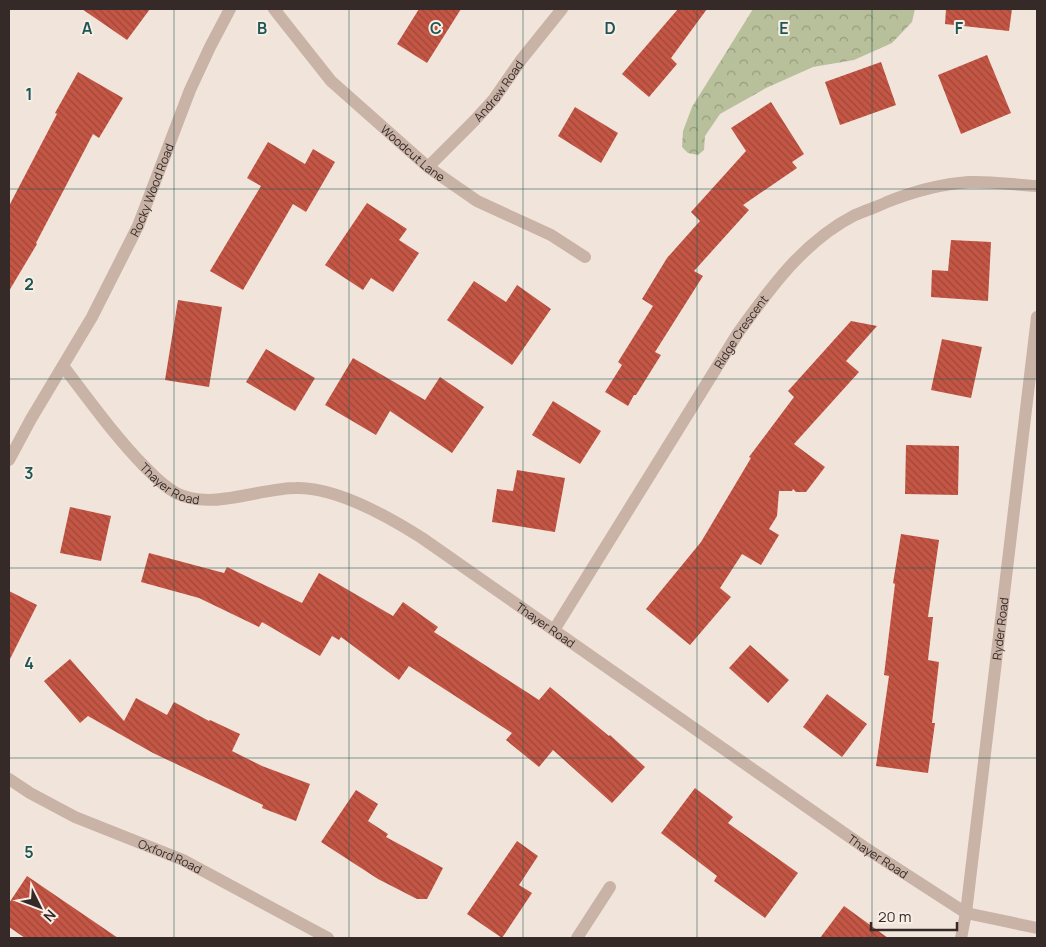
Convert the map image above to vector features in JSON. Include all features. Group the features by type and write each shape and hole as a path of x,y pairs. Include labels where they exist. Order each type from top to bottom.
{"street":[{"name":"Rocky Wood Road","path":"9,460 31,419 92,317 138,226 190,90 230,9"},
{"name":"Woodcut Lane","path":"274,9 331,81 428,167 477,201 551,234 585,257"},
{"name":"Andrew Road","path":"428,167 494,99 521,60 562,9"},
{"name":"Ridge Crescent","path":"554,630 738,333 757,306 798,257 827,233 849,219 905,195 968,182 1037,186"},
{"name":"Ryder Road","path":"961,938 966,913 1037,317"},
{"name":"Thayer Road","path":"62,366 126,448 159,481 177,493 190,498 205,499 295,488 320,490 345,498 385,517 417,534 864,847 966,913 1037,928"},
{"name":"Oxford Road","path":"9,779 37,798 75,817 183,860 328,938"},
{"path":"577,938 610,888"}],"green space":[{"path":"753,9 915,9 912,22 892,43 854,60 813,67 766,88 720,114 705,136 704,150 698,155 688,153 682,147 683,131 692,107"}],"building":[{"path":"82,9 150,9 127,40"},
{"path":"419,9 461,9 427,63 397,44"},
{"path":"678,9 707,9 671,58 677,64 649,97 622,74"},
{"path":"946,9 1012,9 1009,31 945,24"},
{"path":"987,55 1011,113 961,134 938,75"},
{"path":"881,62 896,105 840,125 825,82"},
{"path":"78,72 123,98 99,138 93,134 37,244 9,291 9,206 57,114 55,113"},
{"path":"771,102 804,154 792,162 797,168 743,205 749,210 694,271 703,276 655,352 661,355 628,406 605,392 622,365 618,362 653,306 642,299 667,258 700,221 691,212 746,151 731,128"},
{"path":"575,107 618,133 601,163 558,136"},
{"path":"268,142 305,164 313,149 335,162 306,212 293,204 243,290 210,271 261,186 247,178"},
{"path":"367,203 407,229 399,240 419,253 393,292 371,278 363,290 325,265"},
{"path":"951,240 991,242 988,301 931,297 932,270 948,271"},
{"path":"474,281 506,302 517,285 551,309 512,365 447,320"},
{"path":"178,300 222,307 209,387 165,380"},
{"path":"851,321 877,326 846,361 859,372 794,444 825,467 806,492 796,492 793,489 792,491 779,491 777,516 769,529 779,535 761,565 742,554 720,588 731,597 690,645 646,609 701,542 751,458 749,457 794,397 788,391"},
{"path":"942,339 982,347 971,398 931,390"},
{"path":"266,349 315,378 295,411 246,382"},
{"path":"353,358 425,400 440,377 484,407 452,453 390,411 376,435 325,405"},
{"path":"553,401 601,431 580,464 532,435"},
{"path":"906,445 959,446 958,495 905,494"},
{"path":"517,470 565,478 555,532 492,522 497,489 513,491"},
{"path":"70,507 111,516 101,561 60,553"},
{"path":"901,534 939,540 928,617 933,617 928,660 939,662 932,723 935,723 928,773 876,766 889,676 884,675 895,584 893,583"},
{"path":"149,553 224,573 227,567 302,603 319,573 393,616 403,602 438,627 434,632 539,700 550,687 610,735 645,767 612,803 553,750 539,767 506,740 512,733 409,666 399,680 341,637 339,640 332,636 320,656 262,622 259,627 199,598 141,582"},
{"path":"9,591 37,605 9,661"},
{"path":"750,645 789,680 768,703 729,668"},
{"path":"70,659 124,721 136,698 167,715 174,702 209,721 240,734 232,751 262,766 310,784 296,821 262,808 263,805 153,753 88,716 80,723 44,681"},
{"path":"827,694 867,724 842,757 803,727"},
{"path":"695,788 733,817 728,823 798,873 765,918 714,881 717,876 661,833"},
{"path":"356,790 378,804 368,821 388,834 386,837 443,868 427,899 417,899 378,879 321,842"},
{"path":"517,841 538,856 519,885 532,893 502,938 467,914"},
{"path":"27,876 118,938 25,938 9,927 9,903"},
{"path":"844,906 888,938 820,938"}]}
